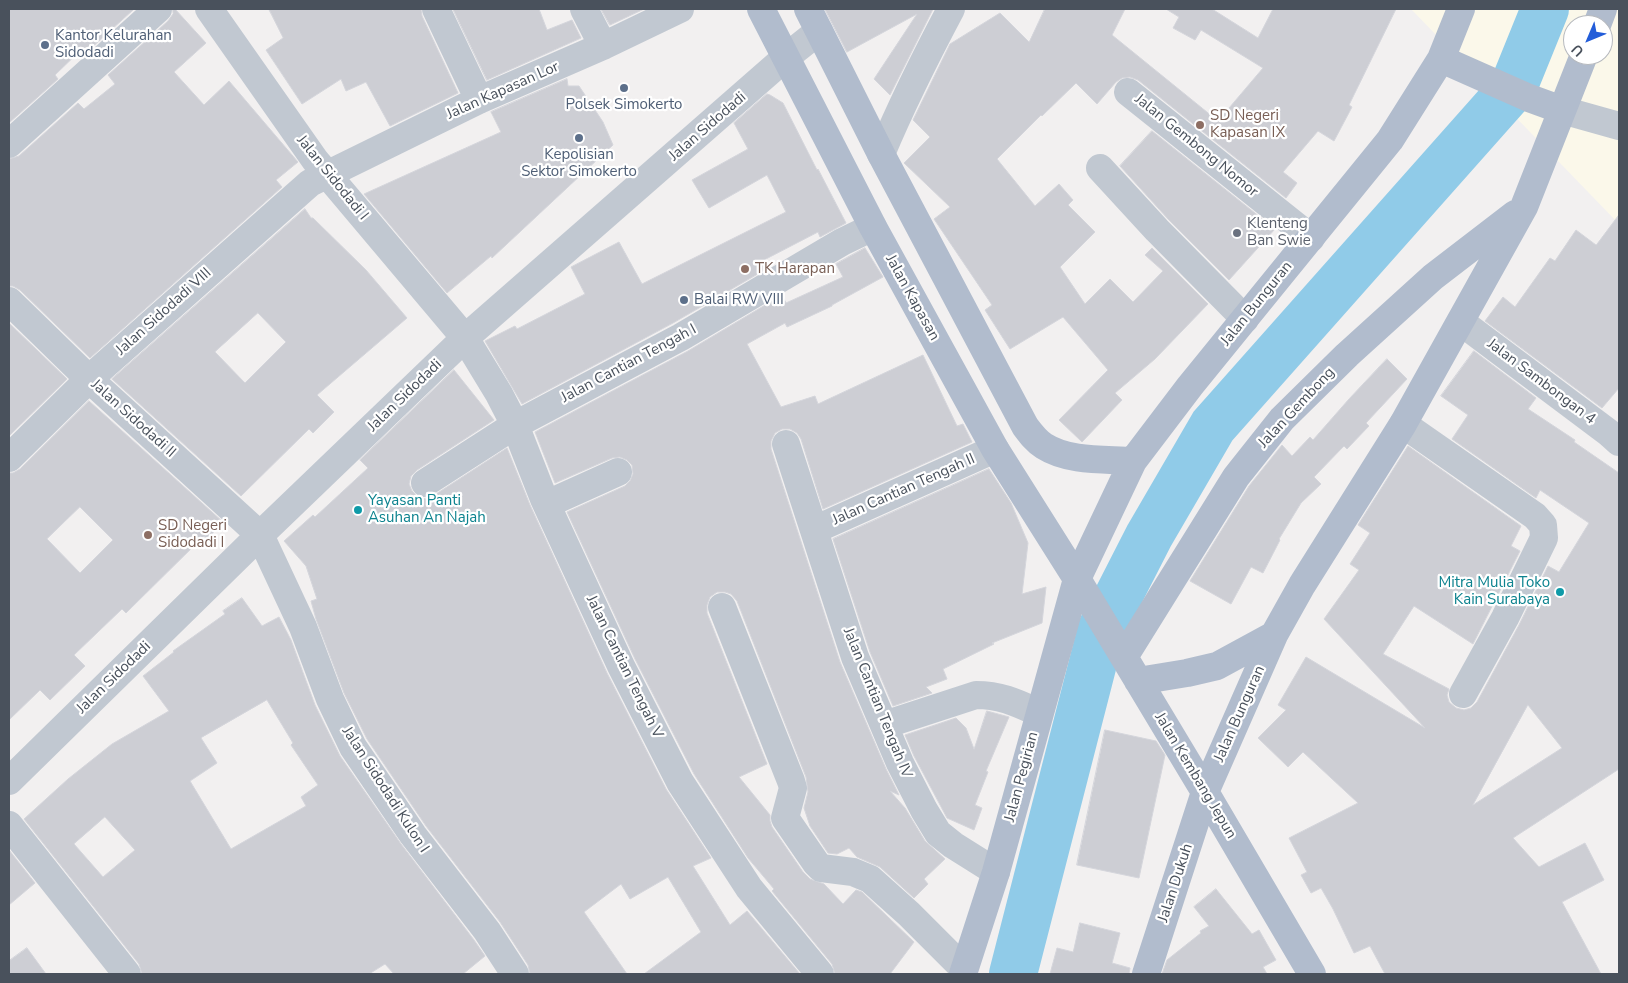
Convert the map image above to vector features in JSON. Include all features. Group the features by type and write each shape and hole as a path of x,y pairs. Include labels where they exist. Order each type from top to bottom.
{"main road":[{"name":"Jalan Kapasan","path":"761,9 872,228 995,449 1077,579"},
{"name":"Jalan Bunguran","path":"1077,579 1133,461 1190,386 1453,64 1461,9"},
{"path":"814,20 881,154 1025,426 1035,439 1060,454 1073,457 1133,461"},
{"path":"1453,64 1562,110"},
{"name":"Jalan Bunguran","path":"1205,792 1274,635 1302,584 1402,424 1524,207 1580,65"},
{"name":"Jalan Gembong","path":"1117,646 1236,477 1282,419 1346,355 1433,277 1524,207"},
{"name":"Jalan Kembang Jepun","path":"1077,579 1312,974"},
{"name":"Jalan Pegirian","path":"964,972 996,872 1077,579"},
{"name":"Jalan Bunguran","path":"1138,681 1217,666 1274,635"},
{"name":"Jalan Dukuh","path":"1146,974 1205,792"}],"street":[{"path":"9,144 158,9"},
{"name":"Jalan Sidodadi I","path":"209,9 315,160 465,338"},
{"path":"436,9 479,100"},
{"path":"584,9 603,46"},
{"name":"Jalan Kapasan Lor","path":"327,175 479,100 603,46 680,9"},
{"path":"881,154 898,114 951,9"},
{"name":"Jalan Sidodadi","path":"9,781 260,535 465,338 785,58 814,20"},
{"name":"Jalan Gembong Nomor","path":"1128,92 1311,238"},
{"path":"1562,110 1619,126"},
{"path":"1100,168 1157,230 1245,319"},
{"name":"Jalan Sidodadi VIII","path":"9,458 89,379 310,183 327,175"},
{"name":"Jalan Cantian Tengah I","path":"425,483 515,425 681,337 842,242 872,228"},
{"name":"Jalan Sidodadi II","path":"9,302 89,379 260,535"},
{"name":"Jalan Sambongan 4","path":"1461,322 1619,442"},
{"name":"Jalan Cantian Tengah V","path":"465,338 499,394 515,425 547,504 621,666 680,782 749,888 820,974"},
{"path":"1402,424 1535,516 1543,525 1544,538 1505,618 1463,694"},
{"name":"Jalan Cantian Tengah IV","path":"786,444 855,657 900,763 938,833 953,845 996,872"},
{"name":"Jalan Cantian Tengah II","path":"814,530 995,449"},
{"path":"547,504 618,472"},
{"name":"Jalan Sidodadi Kulon I","path":"260,535 303,626 330,699 353,747 413,835 487,931 515,974"},
{"path":"722,607 791,781 793,788 784,818 821,868 853,872 870,879 909,914 964,972"},
{"path":"884,725 976,695 992,695 1011,700 1039,713"},
{"path":"9,825 127,974"}],"shaded area":[{"path":"1411,9 1619,9 1619,224"}],"building":[{"path":"9,9 133,10 88,51 84,47 55,75 58,79 9,123"},
{"path":"173,9 206,43 174,72 204,105 229,81 298,162 276,180 282,187 90,358 20,290 9,286 9,159 19,156 78,103 84,109 115,84 108,75 168,21 173,14"},
{"path":"269,9 421,9 422,16 458,93 390,126 366,82 346,91 341,79 302,104 266,50 283,38"},
{"path":"453,9 539,9 547,30 572,20 581,38 487,80"},
{"path":"601,9 644,9 610,25"},
{"path":"825,9 933,9 890,95 874,79 917,14 847,52"},
{"path":"1045,9 1125,9 1112,35 1218,121 1263,68 1201,30 1195,40 1173,28 1179,17 1166,9 1212,9 1258,38 1273,9 1396,9 1349,105 1352,107 1334,141 1318,131 1283,172 1297,183 1286,198 1138,80 1130,77 1122,78 1116,82 1097,104 1076,83 997,159 1035,206 1059,184 1073,200 1068,205 1095,232 1060,267 1085,304 1110,279 1133,302 1163,271 1145,255 1152,248 1208,304 1155,359 1115,393 1122,400 1082,442 1059,420 1108,370 1063,317 1010,349 985,310 992,305 934,219 950,207 904,163 930,137 913,120 950,44 1000,13 1029,42"},
{"path":"567,79 568,86 579,86 603,122 613,145 492,258 491,256 447,293 364,194 501,132 491,112"},
{"path":"767,94 783,103 846,223 820,237 818,232 764,260 768,268 673,323 522,404 485,341 515,326 517,329 585,294 571,267 619,242 642,284 786,212 767,175 709,208 692,180 748,149 734,123"},
{"path":"1152,131 1275,229 1229,280 1168,219 1120,166"},
{"path":"305,209 311,218 366,270 407,318 317,395 334,412 313,433 309,429 241,496 112,379","holes":["258,313 286,342 245,383 215,352"]},
{"path":"1619,215 1619,388 1602,408 1485,321 1503,297 1515,307 1550,258 1555,261 1576,230 1596,245"},
{"path":"865,248 883,277 832,306 787,327 785,323 747,344 781,407 815,396 818,404 923,355 957,426 963,424 972,442 823,509 801,439 797,433 790,429 782,429 775,433 771,441 771,449 840,662 899,795 890,791 905,808 925,841 945,859 924,879 928,884 914,898 880,867 857,857 849,848 837,854 828,853 810,826 804,808 808,792 806,777 737,601 731,594 717,592 710,597 707,605 707,613 767,764 739,777 770,815 772,827 803,872 810,879 824,884 843,904 856,890 862,892 914,942 890,974 835,974 832,964 772,891 774,889 748,858 694,774 635,659 567,512 625,486 633,474 632,465 620,457 612,458 555,483 535,432 688,351 782,295 786,303 843,277 836,264"},
{"path":"9,323 67,379 9,436"},
{"path":"1474,351 1536,398 1528,409 1575,440 1574,442 1619,473 1619,769 1513,838 1539,867 1585,843 1604,880 1562,902 1601,974 1385,974 1370,946 1354,953 1321,888 1311,893 1301,875 1307,872 1289,838 1358,803 1303,752 1288,767 1258,738 1286,710 1278,705 1306,657 1425,728 1324,619 1359,570 1350,564 1370,533 1358,525 1408,446 1521,526 1511,546 1520,551 1473,644 1414,606 1383,654 1449,689 1447,695 1449,702 1456,708 1464,710 1471,708 1477,702 1519,625 1548,566 1559,572 1589,523 1540,490 1536,498 1452,439 1468,415 1441,396","holes":["1528,705 1562,748 1473,805"]},
{"path":"1387,359 1407,379 1366,423 1369,426 1347,449 1344,446 1314,477 1321,484 1301,503 1279,539 1263,573 1251,567 1231,604 1190,581 1249,486 1282,445 1292,456 1310,437 1313,440"},
{"path":"454,370 494,420 417,470 411,476 409,484 412,491 418,497 426,499 433,496 507,448 530,505 607,673 666,789 711,858 693,866 730,925 747,911 800,974 644,974 701,932 668,877 630,899 621,884 584,912 627,974 530,974 528,965 500,922 426,826 367,739 344,693 316,619 311,601 317,599 306,566 284,541 313,515 315,517 368,468 360,460"},
{"path":"89,401 223,522 207,539 204,536 126,613 122,609 74,655 85,666 50,700 40,690 9,720 9,473 20,469","holes":["80,507 113,540 80,573 47,539"]},
{"path":"989,469 1011,503 1028,543 1022,594 1046,587 1042,623 992,643 994,644 943,669 947,679 926,687 932,693 893,706 870,652 833,539"},
{"path":"242,598 262,626 279,617 291,640 315,705 340,756 401,844 485,956 463,974 394,974 385,964 369,974 142,974 139,964 24,819 68,779 112,744 169,711 143,676 173,651 225,614 223,611","holes":["267,700 293,743 291,745 318,785 301,797 306,806 231,849 190,781 217,763 201,738","105,817 135,850 103,877 74,844"]},
{"path":"987,711 1009,717 986,771 988,772 975,805 982,808 974,830 947,818 905,735 956,718 966,728 974,749"},
{"path":"1105,730 1156,741 1165,755 1139,878 1077,865"},
{"path":"9,850 35,883 9,905"},
{"path":"1216,889 1252,934 1259,930 1276,960 1263,967 1267,974 1162,974 1167,960 1201,933 1200,931 1209,926 1194,907"},
{"path":"1080,923 1120,933 1112,963 1130,968 1129,974 1050,974 1057,948 1073,952"},
{"path":"27,948 46,974 9,974 9,961"}],"waterway":[{"path":"1013,974 1102,628 1149,536 1213,426 1513,88 1545,9"}],"place":[{"name":"Kantor Kelurahan Sidodadi","path":"45,45"},
{"name":"Polsek Simokerto","path":"624,88"},
{"name":"SD Negeri Kapasan IX","path":"1200,125"},
{"name":"Kepolisian Sektor Simokerto","path":"579,138"},
{"name":"Klenteng Ban Swie","path":"1237,233"},
{"name":"TK Harapan","path":"745,269"},
{"name":"Balai RW VIII","path":"684,300"},
{"name":"Yayasan Panti Asuhan An Najah","path":"358,510"},
{"name":"SD Negeri Sidodadi I","path":"148,535"},
{"name":"Mitra Mulia Toko Kain Surabaya","path":"1560,592"}]}
